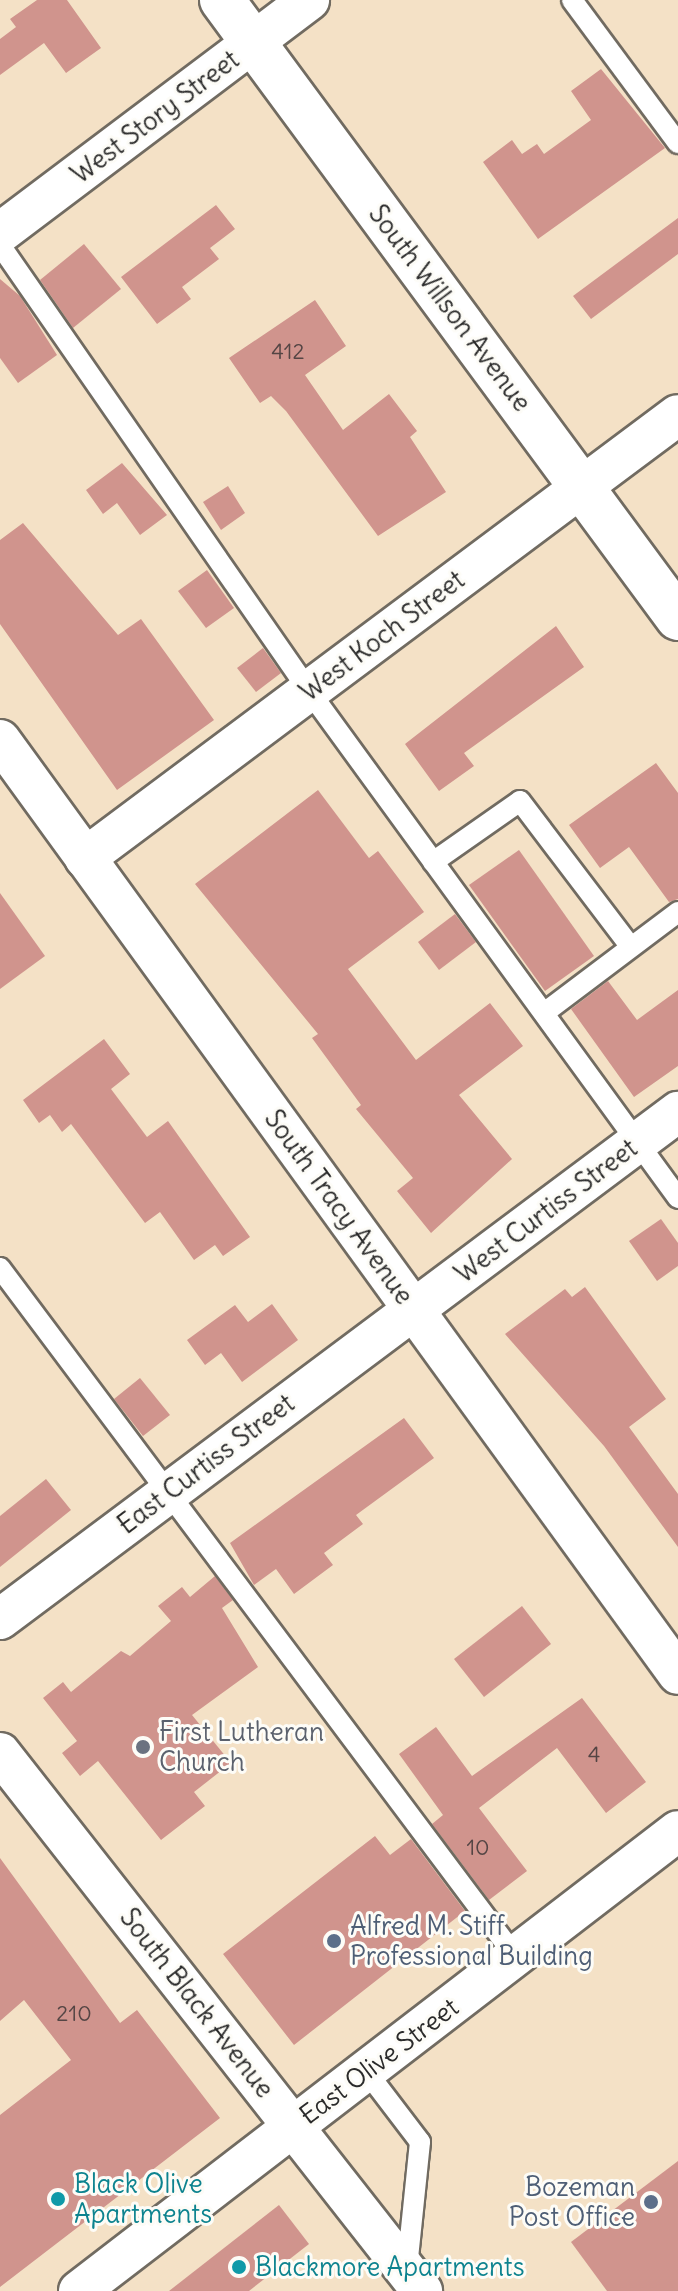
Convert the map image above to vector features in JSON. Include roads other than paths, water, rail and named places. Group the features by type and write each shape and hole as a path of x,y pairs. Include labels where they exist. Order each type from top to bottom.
{"main road":[{"name":"South Willson Avenue","path":"222,0 678,618"}],"street":[{"name":"West Story Street","path":"0,233 309,0"},
{"name":"West Koch Street","path":"85,858 678,415"},
{"name":"South Tracy Avenue","path":"0,740 678,1674"},
{"name":"West Curtiss Street","path":"413,1311 678,1112"},
{"name":"East Curtiss Street","path":"0,1619 413,1311"},
{"name":"South Black Avenue","path":"0,1753 414,2282"},
{"name":"East Olive Street","path":"79,2291 678,1831"}],"lane":[{"path":"572,0 678,143"},
{"path":"0,245 309,691 678,1198"},
{"path":"433,862 520,801 631,947"},
{"path":"544,1013 678,912"},
{"path":"0,1268 515,1956"},
{"path":"366,2071 420,2142 414,2282"}],"place":[{"name":"First Lutheran Church","path":"143,1747"},
{"name":"Alfred M. Stiff Professional Building","path":"334,1941"},
{"name":"Black Olive Apartments","path":"58,2199"},
{"name":"Bozeman Post Office","path":"651,2202"},
{"name":"Blackmore Apartments","path":"239,2267"}]}
